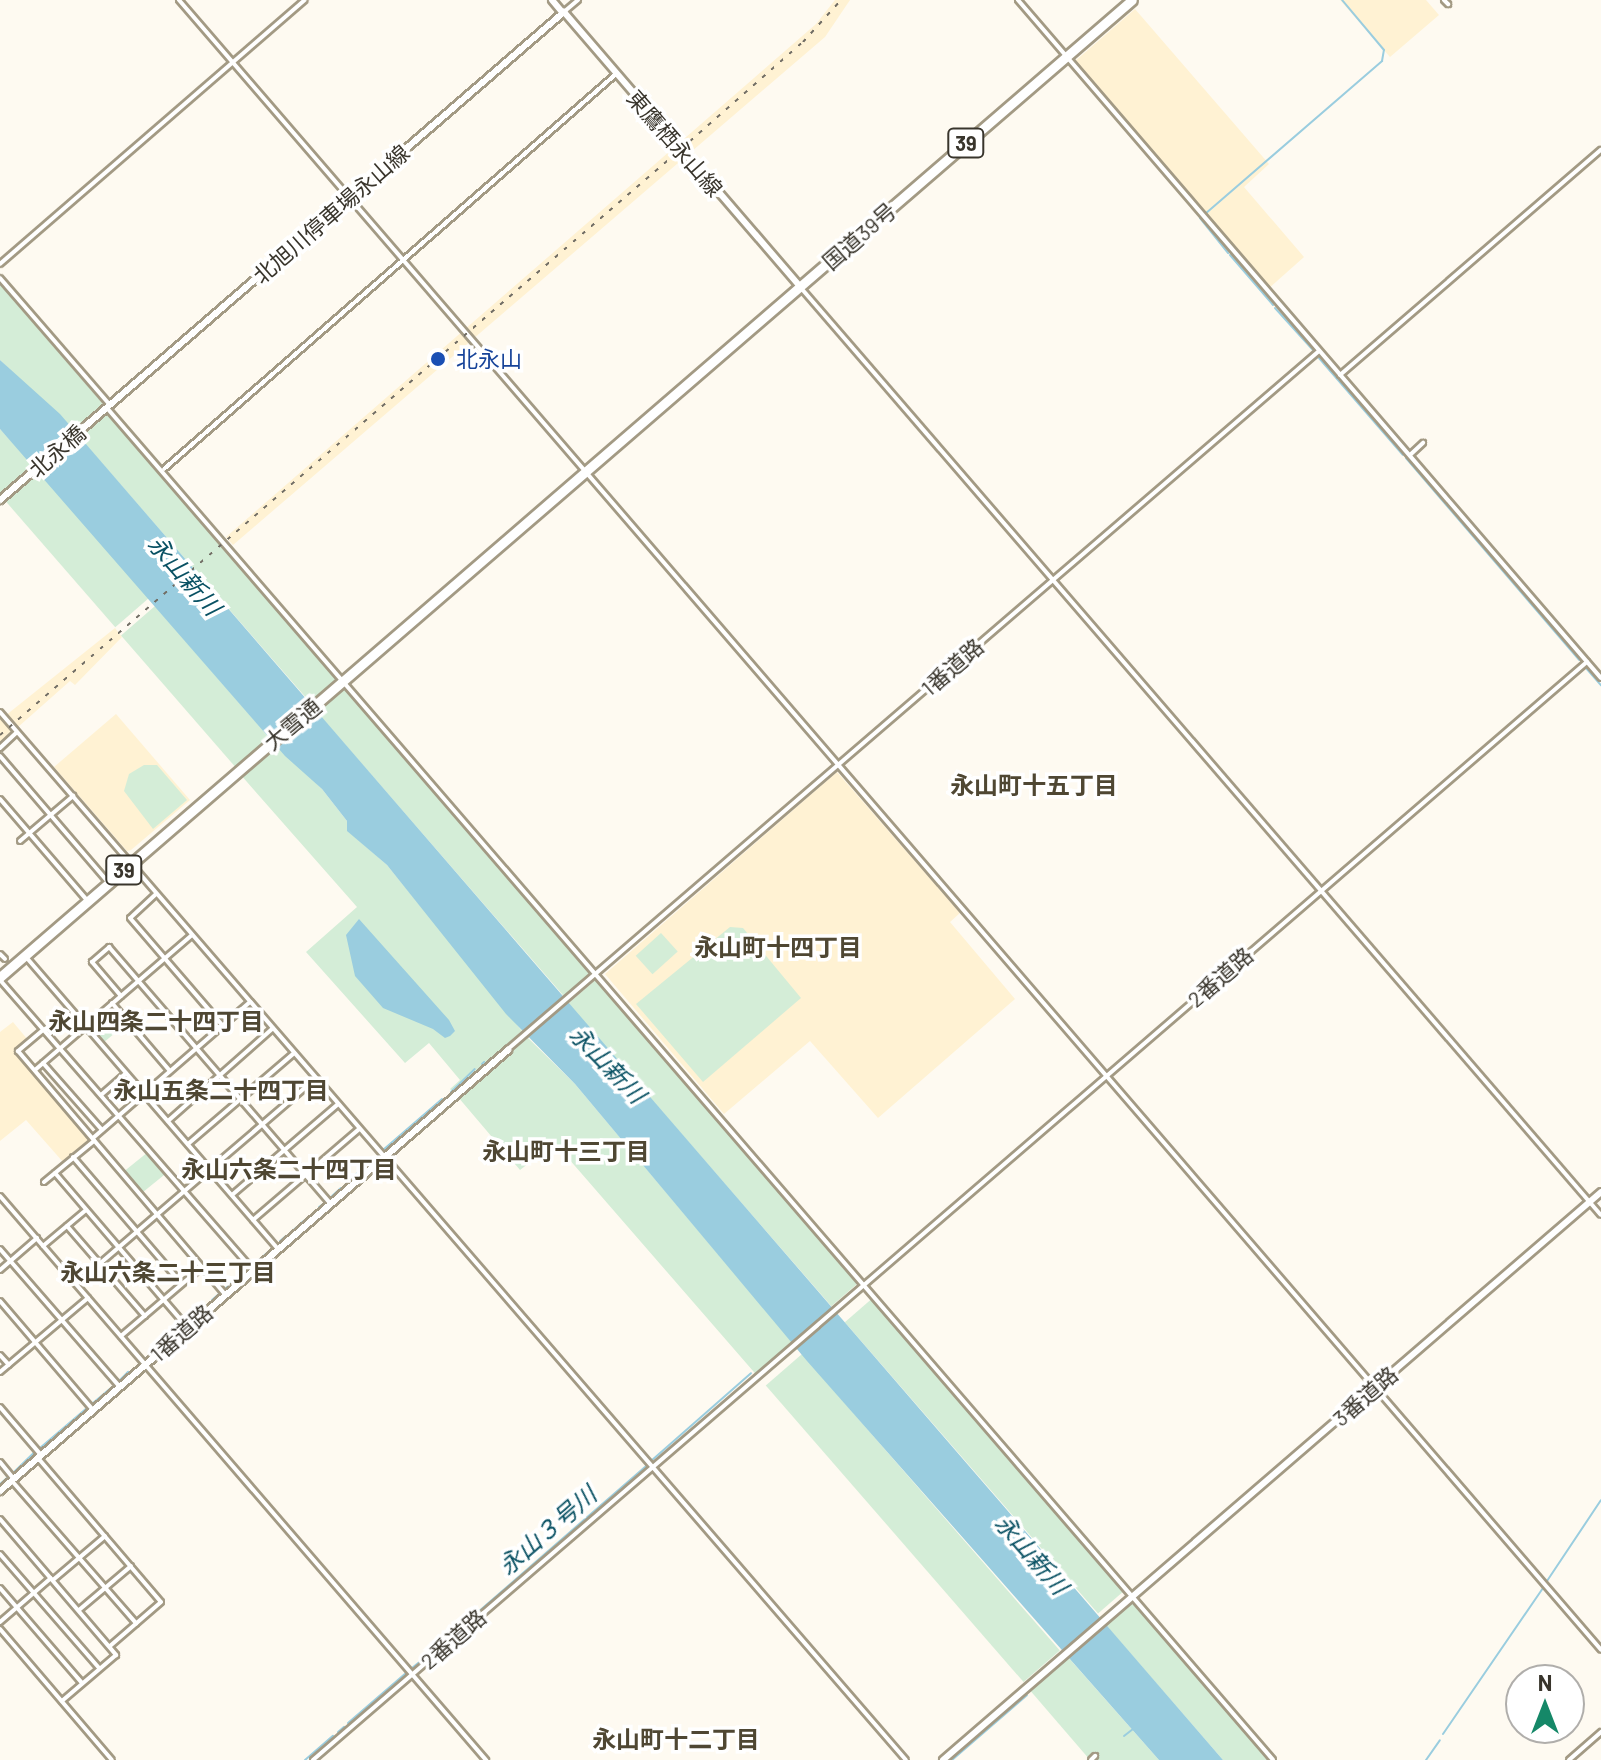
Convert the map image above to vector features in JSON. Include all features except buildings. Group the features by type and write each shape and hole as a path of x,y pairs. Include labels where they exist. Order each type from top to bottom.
{"highway":[{"name":"国道39号","path":"585,471 1132,0"},
{"name":"大雪通","path":"0,978 585,471"}],"street":[{"path":"179,0 1601,1650"},
{"path":"0,264 305,0"},
{"name":"東鷹栖永山線","path":"552,0 800,286"},
{"path":"564,12 578,0"},
{"path":"1018,0 1601,678"},
{"name":"北旭川停車場永山線","path":"99,415 564,12"},
{"path":"164,469 616,74"},
{"path":"1340,375 1601,150"},
{"path":"0,278 865,1284 1130,1598 1273,1760"},
{"path":"800,286 1601,1215"},
{"name":"1番道路","path":"0,1491 1319,351"},
{"name":"北永橋","path":"0,500 99,415"},
{"path":"1409,455 1423,443"},
{"name":"2番道路","path":"313,1760 1587,662"},
{"path":"0,712 906,1760"},
{"path":"0,748 17,732"},
{"path":"0,756 109,883"},
{"path":"20,841 73,796"},
{"path":"0,799 88,901"},
{"path":"156,893 130,918 223,1026"},
{"path":"35,1070 192,935"},
{"path":"121,996 92,962 109,947 330,1203"},
{"path":"0,954 5,959"},
{"path":"25,956 278,1249"},
{"path":"0,978 253,1270"},
{"path":"44,1182 250,1002"},
{"path":"112,1003 170,1071"},
{"path":"168,1121 273,1028"},
{"path":"43,1030 18,1051 225,1294"},
{"path":"188,1144 294,1053"},
{"path":"43,1063 102,1130"},
{"path":"101,1095 126,1073"},
{"path":"76,1284 316,1078"},
{"path":"232,1195 338,1104"},
{"path":"253,1220 359,1129"},
{"path":"73,1157 182,1284"},
{"path":"55,1173 187,1327"},
{"name":"3番道路","path":"943,1760 1601,1192"},
{"path":"0,1196 486,1760"},
{"path":"43,1246 86,1210"},
{"path":"67,1226 145,1316"},
{"path":"0,1270 37,1238"},
{"path":"0,1249 119,1387"},
{"path":"121,1336 202,1267"},
{"path":"0,1372 88,1298"},
{"path":"0,1301 93,1410"},
{"path":"0,1355 9,1365"},
{"path":"0,1407 161,1602 110,1646"},
{"path":"0,1462 136,1623"},
{"path":"0,1519 116,1655 62,1701"},
{"path":"0,1622 105,1536"},
{"path":"0,1554 99,1668"},
{"path":"79,1610 131,1566"},
{"path":"0,1588 82,1683"},
{"path":"0,1629 112,1760"},
{"path":"1569,1760 1601,1732"}],"shaded area":[{"path":"835,0 850,0 825,37 233,545 226,537 816,24"},
{"path":"1340,0 1426,0 1439,15 1390,57"},
{"path":"1135,9 1269,164 1244,187 1304,257 1268,289 1074,62"},
{"path":"115,628 122,637 75,685 70,681 0,743 0,720"},
{"path":"116,714 190,800 127,851 54,767"},
{"path":"837,772 960,913 950,922 1015,999 878,1118 810,1041 724,1114 605,974"},
{"path":"13,1022 28,1040 15,1052 91,1139 63,1162 26,1120 0,1141 0,1032"}],"green space":[{"path":"0,284 104,405 74,431 0,360"},
{"path":"107,411 341,680 312,705 78,436"},
{"path":"0,429 33,465 0,494"},
{"path":"39,471 149,598 115,627 5,501"},
{"path":"155,606 269,737 235,767 121,636"},
{"path":"346,683 596,971 565,997 315,710"},
{"path":"275,744 322,789 347,821 348,831 387,865 522,1031 453,1092 450,1089 460,1080 429,1043 405,1063 306,952 357,907 240,774"},
{"path":"144,765 157,765 187,800 153,829 124,791 129,774"},
{"path":"730,927 743,928 801,998 703,1082 636,1004"},
{"path":"661,933 678,952 652,974 636,956"},
{"path":"600,976 863,1279 831,1306 568,1004"},
{"path":"104,1015 117,1031 103,1043 90,1026"},
{"path":"527,1037 575,1084 797,1348 760,1379 555,1143 520,1170 458,1097"},
{"path":"148,1152 166,1174 142,1193 124,1172"},
{"path":"875,1296 1128,1587 1098,1614 845,1322"},
{"path":"802,1354 1060,1651 1024,1682 766,1385"},
{"path":"1134,1598 1273,1760 1223,1760 1105,1624"},
{"path":"1067,1656 1159,1760 1090,1760 1028,1688"}],"water":[{"name":"永山新川","path":"0,360 60,414 1223,1760 1159,1760 807,1361 575,1084 506,1014 387,865 347,831 347,821 322,789 285,756 0,429"},
{"path":"359,919 449,1020 455,1031 450,1036 445,1038 433,1029 383,1008 355,976 346,935"}],"waterway":[{"path":"1205,214 1382,61 1384,50 1342,0"},
{"path":"1200,218 1228,253"},
{"path":"1230,255 1273,305"},
{"path":"1275,308 1313,350"},
{"path":"1319,358 1403,455"},
{"path":"1406,458 1579,660"},
{"path":"1586,668 1601,685"},
{"path":"451,1092 475,1069"},
{"path":"383,1150 442,1099"},
{"path":"368,1165 374,1160"},
{"path":"355,1175 364,1168"},
{"path":"345,1185 350,1180"},
{"path":"332,1196 341,1188"},
{"path":"319,1207 323,1204"},
{"path":"301,1223 310,1216"},
{"path":"290,1233 297,1227"},
{"path":"280,1241 286,1236"},
{"path":"253,1265 270,1250"},
{"path":"226,1288 247,1269"},
{"path":"212,1300 219,1294"},
{"path":"201,1308 207,1305"},
{"path":"186,1321 194,1315"},
{"path":"177,1329 181,1327"},
{"path":"164,1341 173,1333"},
{"path":"150,1353 159,1345"},
{"path":"119,1381 128,1372"},
{"name":"永山３号川","path":"651,1461 751,1373"},
{"path":"93,1403 113,1386"},
{"path":"40,1448 87,1408"},
{"path":"14,1472 34,1453"},
{"name":"永山３号川","path":"470,1619 646,1466"},
{"path":"0,1484 8,1477"},
{"path":"1547,1581 1601,1500"},
{"path":"1443,1734 1543,1588"},
{"name":"永山３号川","path":"434,1650 463,1624"},
{"name":"永山３号川","path":"412,1668 429,1654"},
{"name":"永山３号川","path":"348,1723 406,1673"},
{"path":"952,1760 1027,1695"},
{"name":"永山３号川","path":"338,1732 344,1727"},
{"path":"1124,1736 1133,1729"},
{"name":"永山３号川","path":"305,1760 333,1736"},
{"path":"1426,1760 1440,1740"}],"railway":[{"path":"0,735 681,149 803,42 841,0"}],"place":[{"name":"北永山","path":"438,359"}],"district":[{"name":"永山町十五丁目","path":"1034,785"},
{"name":"永山町十四丁目","path":"778,947"},
{"name":"永山四条二十四丁目","path":"156,1021"},
{"name":"永山五条二十四丁目","path":"221,1090"},
{"name":"永山町十三丁目","path":"566,1151"},
{"name":"永山六条二十四丁目","path":"289,1169"},
{"name":"永山六条二十三丁目","path":"168,1272"},
{"name":"永山町十二丁目","path":"676,1739"}]}
